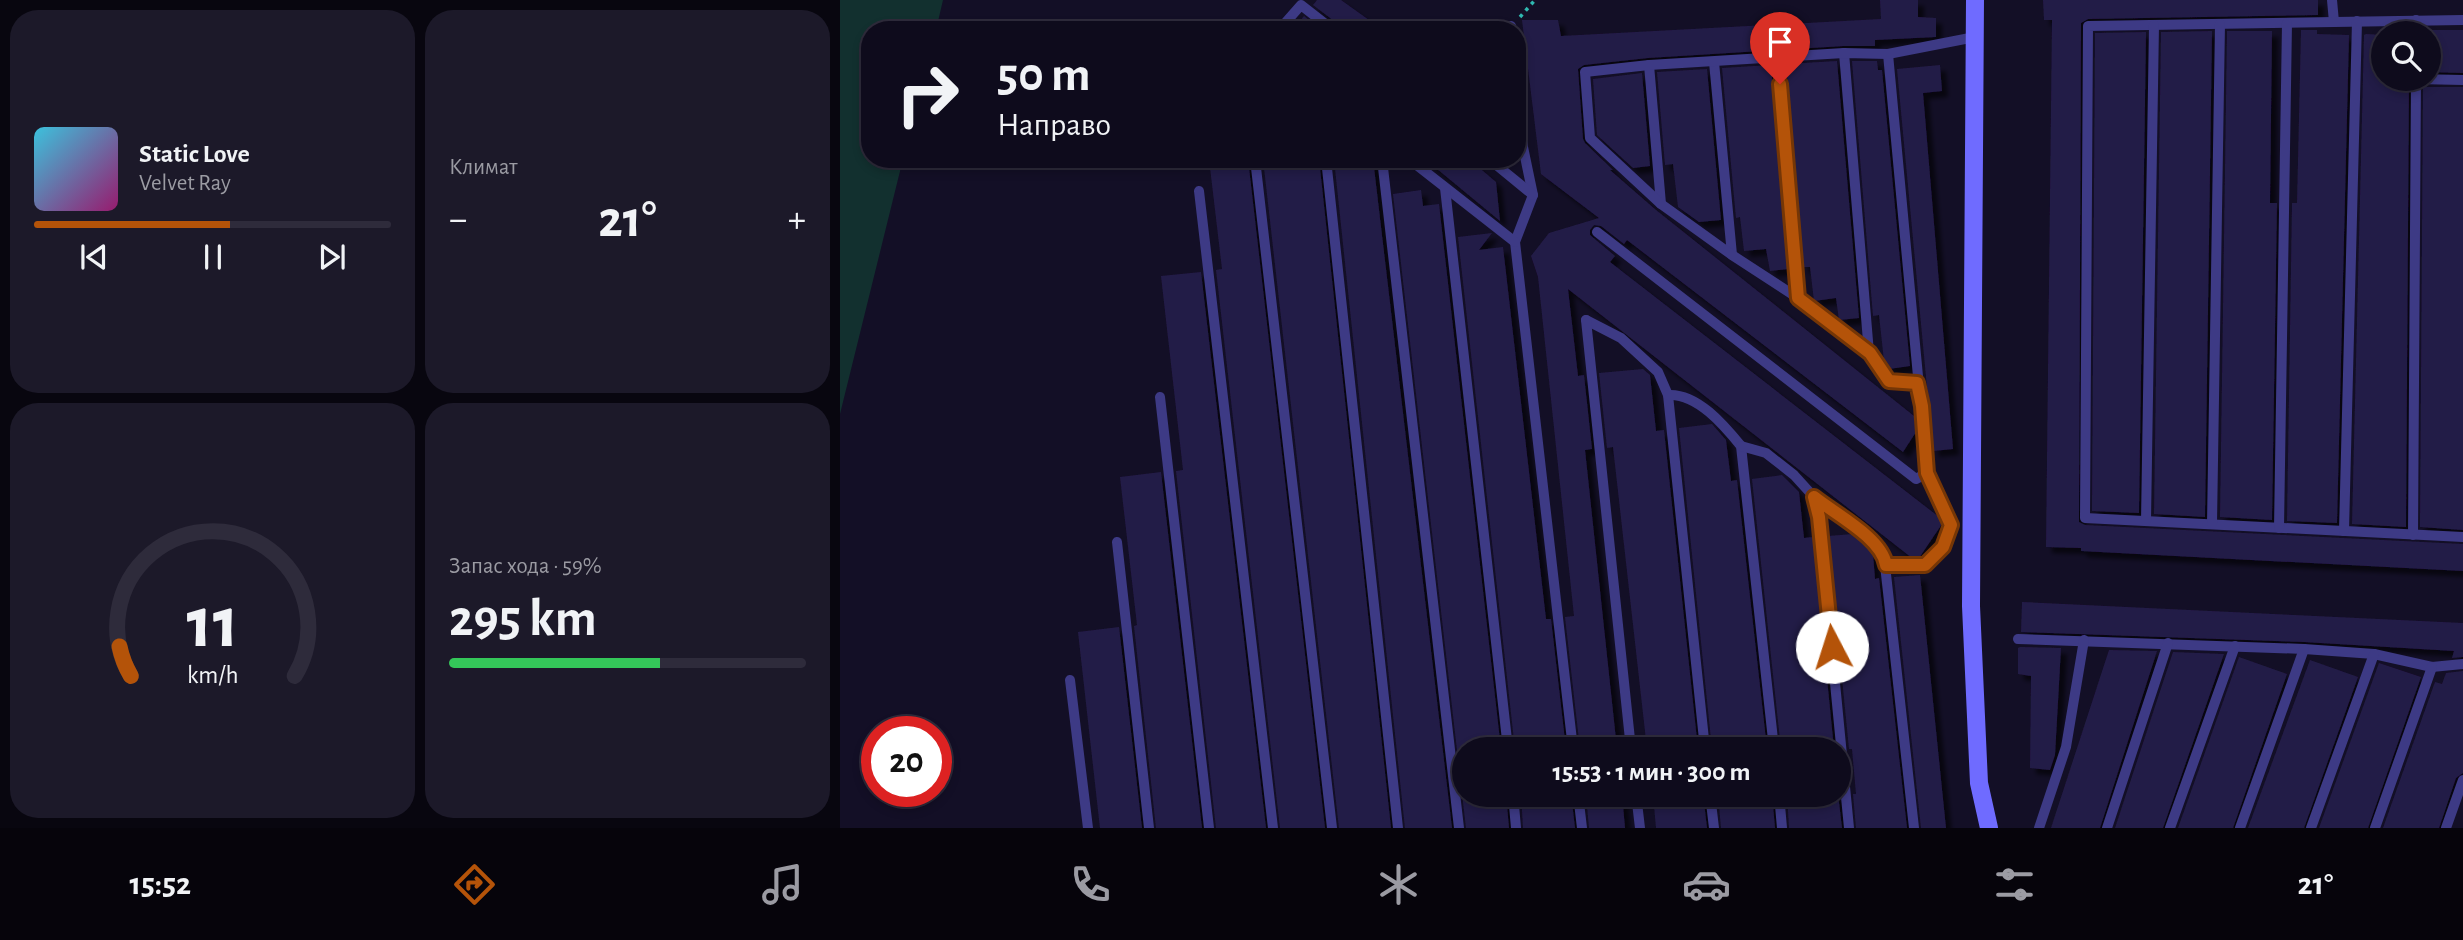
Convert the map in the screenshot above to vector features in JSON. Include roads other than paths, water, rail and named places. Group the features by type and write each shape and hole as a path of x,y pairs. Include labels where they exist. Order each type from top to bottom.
{"main road":[{"path":"1975,0 1971,606 1979,783 1989,828"}],"lane":[{"path":"2332,0 2333,22"},
{"path":"1287,21 1301,5 1321,21"},
{"path":"2463,20 2088,26 2085,518 2463,537"},
{"path":"2344,531 2357,21"},
{"path":"2279,528 2287,23"},
{"path":"2212,524 2220,24"},
{"path":"2146,521 2154,25"},
{"path":"1917,383 1889,381 1870,353 1798,298 1661,204 1590,138 1585,72 1649,65 1844,53 1888,54 1975,37"},
{"path":"1844,53 1870,353"},
{"path":"1886,565 1925,565 1943,547 1951,525 1927,473 1888,54"},
{"path":"1777,57 1798,298"},
{"path":"1714,62 1732,255"},
{"path":"1649,65 1661,204"},
{"path":"2441,80 2463,80"},
{"path":"2413,535 2416,91"},
{"path":"1526,161 1533,195 1516,242 1572,737"},
{"path":"1256,168 1332,828"},
{"path":"1327,168 1398,828"},
{"path":"1383,168 1459,828"},
{"path":"1420,168 1516,242"},
{"path":"1500,168 1533,195"},
{"path":"1445,188 1507,737"},
{"path":"1199,191 1273,828"},
{"path":"1597,232 1916,479 1927,473"},
{"path":"1630,737 1586,320 1630,346 1658,372 1668,395 1705,737"},
{"path":"1668,395 1679,394 1718,418 1741,446 1773,737"},
{"path":"1160,397 1209,828"},
{"path":"1741,446 1766,453 1836,515 1866,533 1884,556 1914,828"},
{"path":"1814,497 1819,517 1849,828"},
{"path":"1117,542 1149,828"},
{"path":"2018,639 2304,649 2374,654 2432,667 2463,664"},
{"path":"2039,828 2066,747 2084,640"},
{"path":"2106,828 2168,643"},
{"path":"2170,828 2235,646"},
{"path":"2240,828 2304,649"},
{"path":"2311,828 2374,654"},
{"path":"2375,828 2432,667"},
{"path":"1070,680 1088,828"},
{"path":"2446,828 2463,780"},
{"path":"1514,807 1516,828"},
{"path":"1580,807 1582,828"},
{"path":"1638,807 1640,828"},
{"path":"1712,807 1714,828"},
{"path":"1780,807 1782,828"}]}
